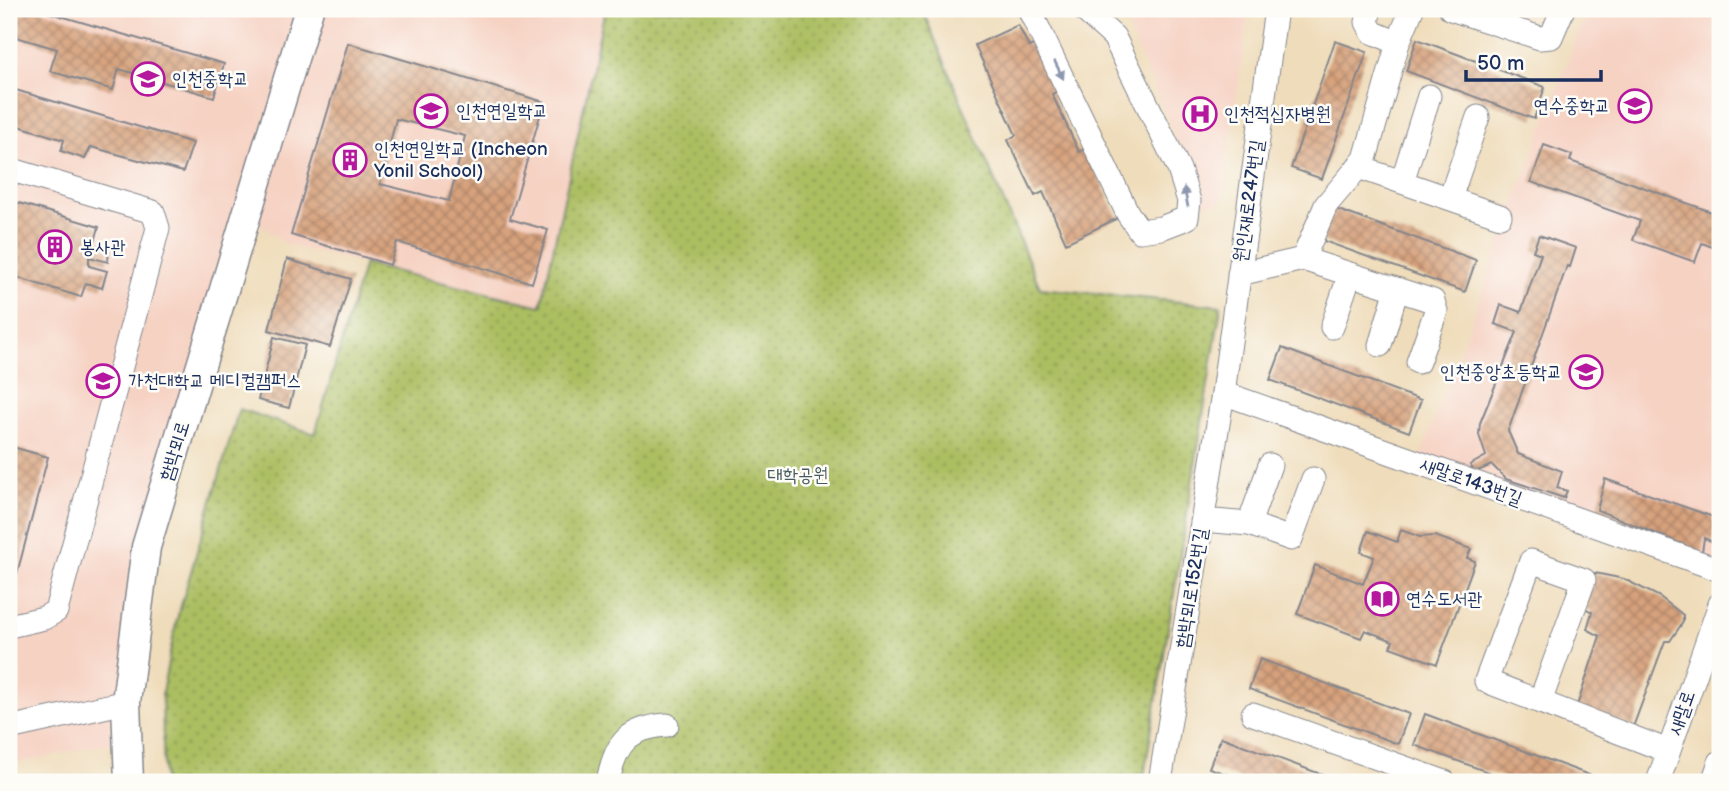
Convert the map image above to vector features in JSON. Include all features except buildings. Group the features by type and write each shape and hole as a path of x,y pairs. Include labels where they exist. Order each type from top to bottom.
{"main road":[{"name":"함박뫼로","path":"129,782 126,702 146,547 310,9"}],"street":[{"path":"1028,9 1128,214 1140,232 1161,228 1187,218 1189,201 1179,169 1120,49 1114,37 1083,9"},
{"name":"원인재로247번길","path":"1223,393 1276,9"},
{"path":"1370,9 1367,22 1372,32 1398,43"},
{"path":"1303,259 1326,205 1365,159 1398,43 1412,9"},
{"path":"1455,9 1513,18 1540,38 1551,37 1563,9"},
{"path":"1402,182 1430,96"},
{"path":"1450,198 1478,117"},
{"path":"1358,167 1500,216"},
{"path":"9,169 153,212 158,228 56,611 44,618 9,626"},
{"path":"1239,274 1303,259 1433,301 1436,311 1418,362"},
{"path":"1332,327 1350,274"},
{"path":"1380,345 1397,289"},
{"name":"함박뫼로152번길","path":"1160,782 1223,393"},
{"name":"새말로143번길","path":"1223,393 1720,570"},
{"path":"1249,524 1270,465"},
{"path":"1203,520 1249,524 1291,539 1313,479"},
{"path":"1540,702 1584,580 1531,561 1486,681 1540,702 1668,751"},
{"name":"새말로","path":"1658,782 1720,604"},
{"path":"9,728 126,702"},
{"path":"1253,714 1397,774 1445,782"},
{"path":"608,782 626,738 641,727 667,725"},
{"path":"1713,782 1720,762"}],"shaded area":[{"path":"9,9 605,9 541,306 287,245 248,214 146,547 128,739 9,765"},
{"name":"인천적십자병원","path":"1108,9 1249,9 1221,203 1204,203 1127,25"},
{"name":"인천중앙초등학교","path":"1587,9 1720,9 1720,570 1418,463"}],"green space":[{"name":"대학공원","path":"605,9 922,9 1040,288 1221,306 1143,782 164,782 162,692 177,619 239,409 315,434 364,264 541,306"}],"place":[{"name":"인천중학교","path":"148,79"},
{"name":"연수중학교","path":"1635,106"},
{"name":"인천연일학교","path":"431,111"},
{"name":"인천적십자병원","path":"1200,114"},
{"name":"인천연일학교 (Incheon Yonil School)","path":"350,160"},
{"name":"봉사관","path":"55,247"},
{"name":"인천중앙초등학교","path":"1586,372"},
{"name":"가천대학교 메디컬캠퍼스","path":"103,381"},
{"name":"연수도서관","path":"1382,599"}]}
